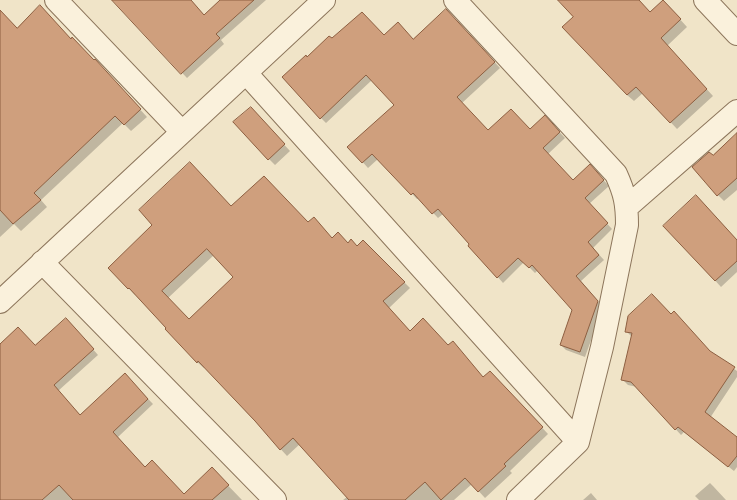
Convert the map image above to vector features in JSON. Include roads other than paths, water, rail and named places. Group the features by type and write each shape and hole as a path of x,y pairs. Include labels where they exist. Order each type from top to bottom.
{"street":[{"path":"56,0 182,132"},
{"path":"0,302 324,0"},
{"path":"455,0 616,174 624,193 627,207 628,225 602,347 578,442 518,500"},
{"path":"705,0 737,34"},
{"path":"246,73 578,442"},
{"path":"627,207 737,111"},
{"path":"42,262 275,500"}]}
